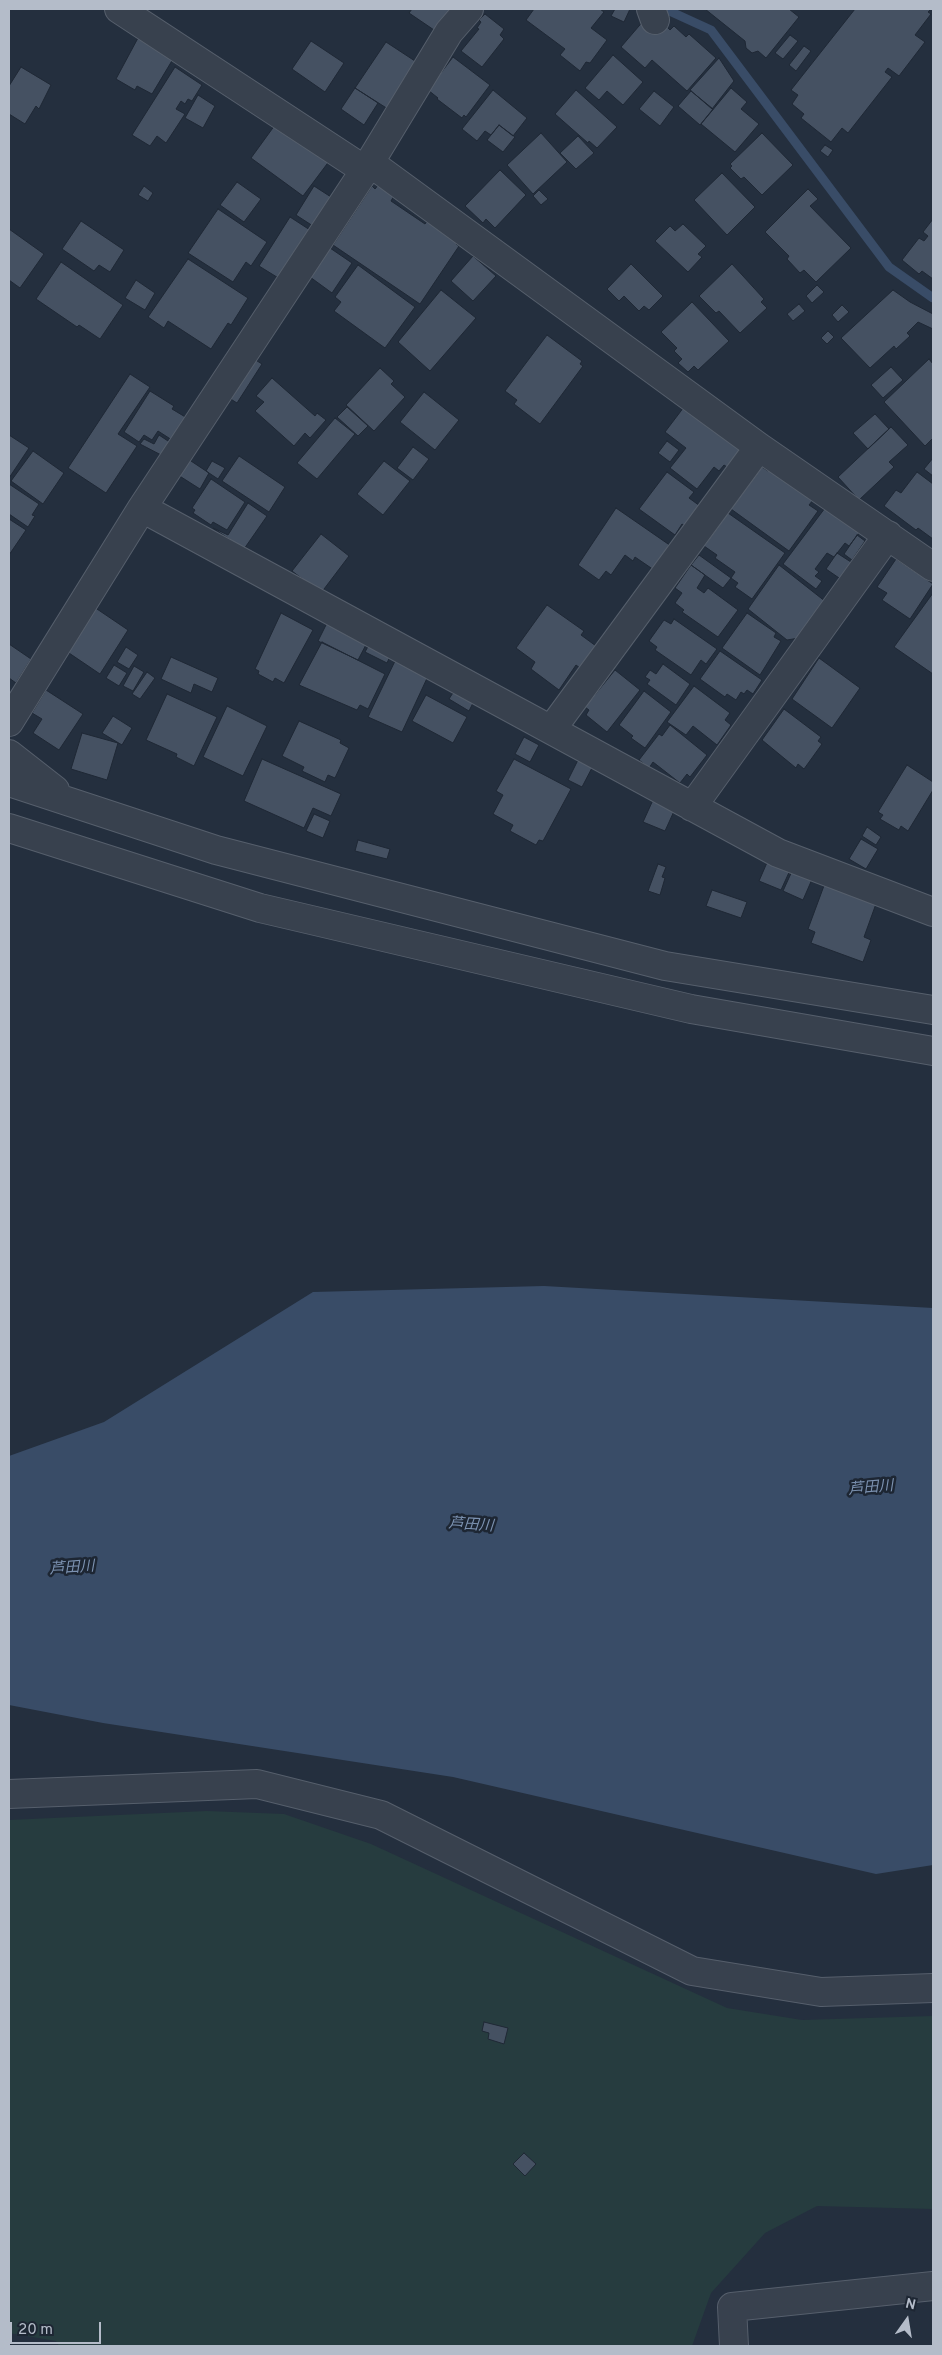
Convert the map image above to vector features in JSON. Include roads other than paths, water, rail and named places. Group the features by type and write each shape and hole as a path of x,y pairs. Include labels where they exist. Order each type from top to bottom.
{"street":[{"path":"119,9 357,165 380,170 760,447 933,567"},
{"path":"9,722 142,508 366,167 449,32 469,9"},
{"path":"551,730 760,447"},
{"path":"142,508 778,853 933,912"},
{"path":"692,806 888,535"},
{"path":"9,754 70,801"},
{"path":"9,782 216,850 664,966 933,1010"},
{"path":"9,828 260,908 692,1009 933,1051"},
{"path":"9,1794 257,1784 382,1816 692,1971 821,1992 933,1988"},
{"path":"734,2346 732,2307 933,2286"}],"water":[{"name":"芦田川","path":"544,1286 933,1308 933,1865 876,1874 453,1777 103,1723 9,1705 9,1456 104,1422 313,1292"}],"waterway":[{"path":"665,9 711,30 889,267 933,298"}]}
